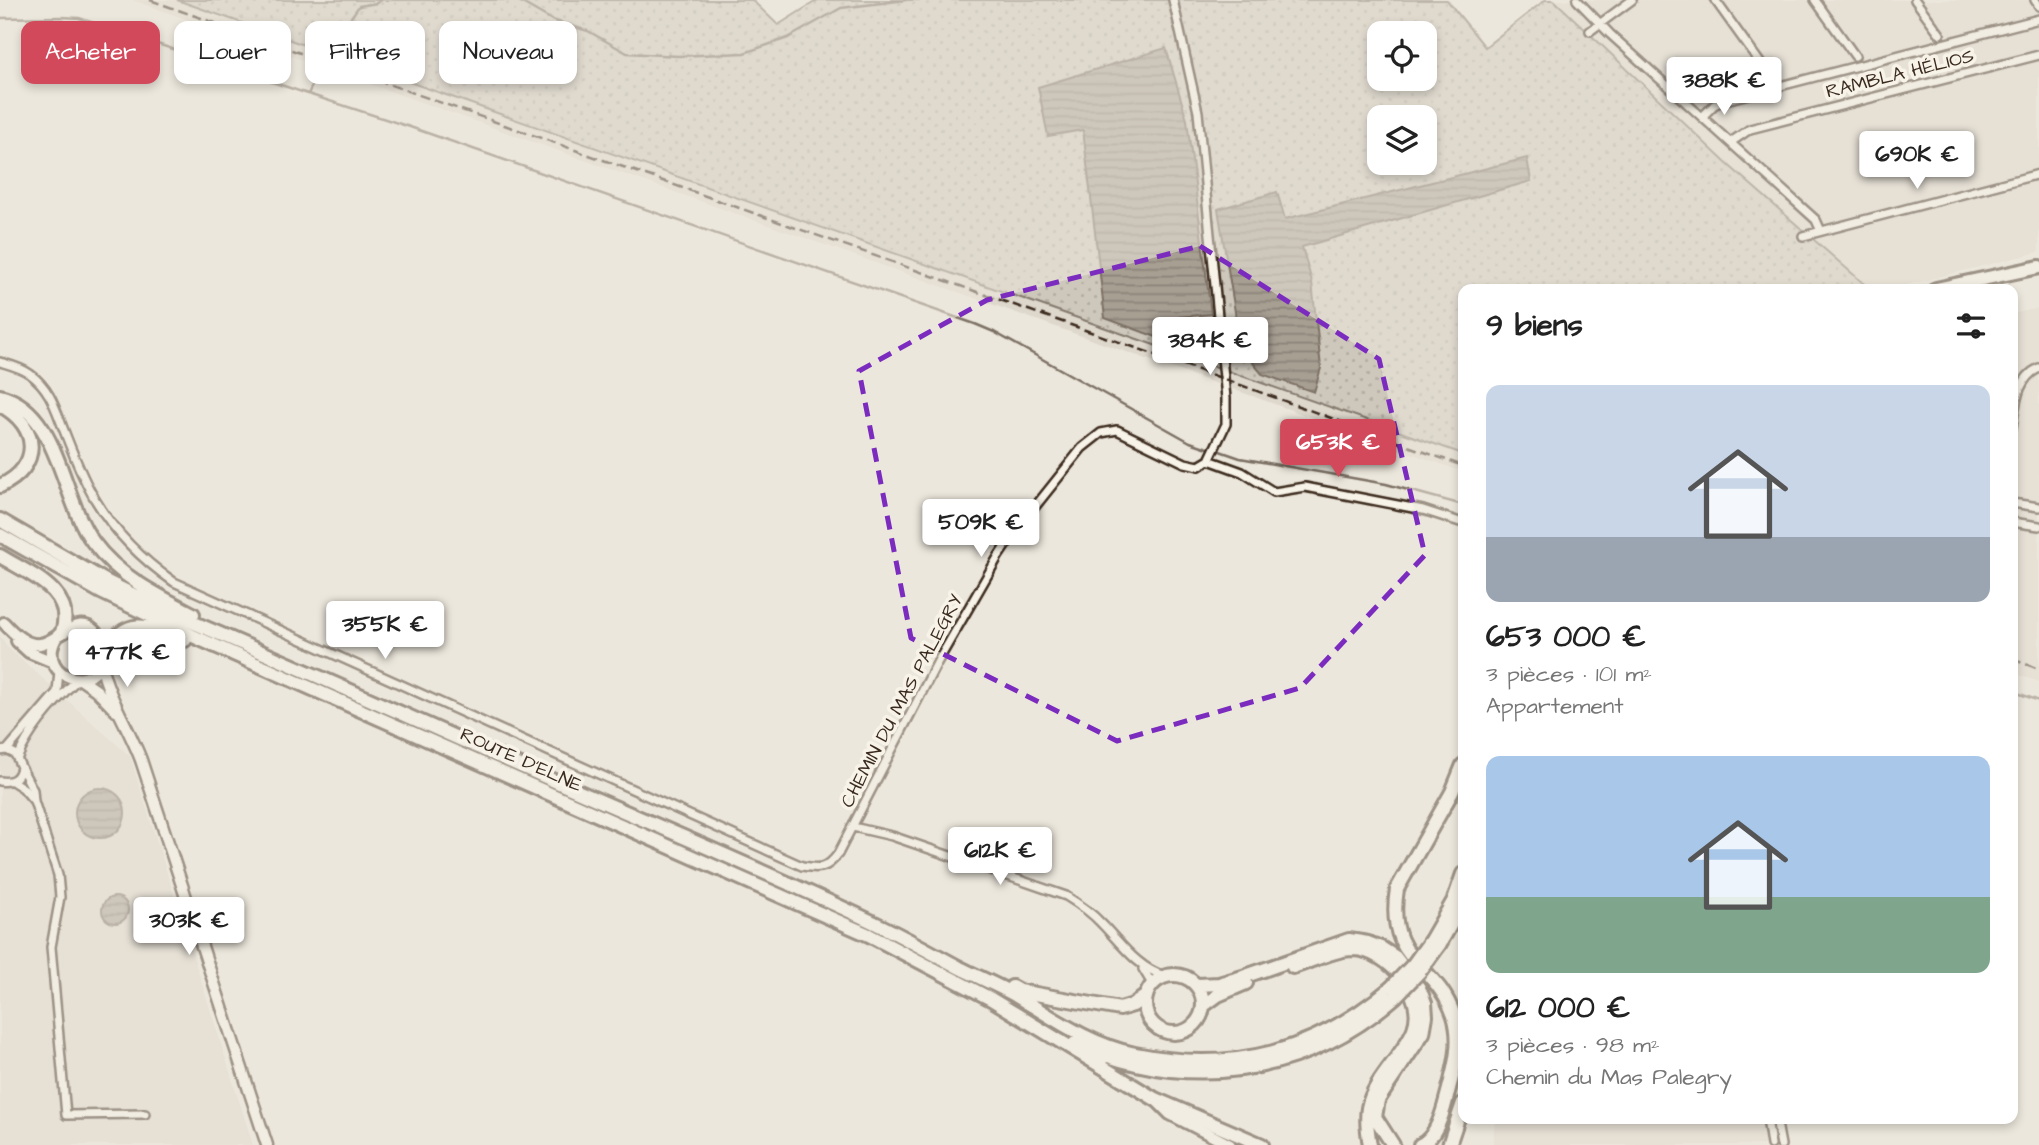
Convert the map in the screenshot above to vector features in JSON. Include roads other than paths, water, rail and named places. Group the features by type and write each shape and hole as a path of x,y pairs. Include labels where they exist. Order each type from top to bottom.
{"main road":[{"path":"1959,284 2039,267"},
{"path":"1990,284 2039,274"},
{"path":"0,396 23,406 36,420 50,442 84,528 114,565 138,585 281,660"},
{"path":"0,405 23,423 30,434 30,450 24,467 13,480 0,486"},
{"name":"ROUTE D'ELNE","path":"0,520 166,611 719,852 884,927"},
{"name":"ROUTE D'ELNE","path":"0,535 101,592 171,626 869,935 926,963 1027,1021"},
{"path":"0,556 54,590 63,603 65,612 60,634 52,648 56,667"},
{"path":"2,620 26,642 38,645 77,626 85,627 99,636 103,658"},
{"path":"2,620 15,639 29,652 56,667 65,676 79,679 96,671 113,637 121,630 136,626 150,628 182,639 370,722 479,763"},
{"path":"1420,1145 1433,1134 1445,1106 1457,1058 1458,1032 1454,1014 1441,992 1400,941 1394,907 1397,889 1435,824 1458,776"},
{"path":"1435,942 1458,888"},
{"path":"1027,1021 1101,1055 1140,1066 1198,1073 1232,1071 1290,1058 1325,1045 1359,1026 1393,992 1458,910"},
{"path":"884,927 905,934 1019,991 1121,1009 1133,1005 1165,976 1176,975 1197,985 1219,984 1349,940 1375,945 1395,957 1419,988 1425,1003 1423,1033 1378,1100 1375,1117 1392,1145"},
{"path":"884,927 1011,993 1077,1033 1107,1047 1158,1058 1224,1061 1284,1050 1322,1035 1393,992"},
{"path":"1203,1006 1218,995 1247,982 1346,949 1359,949 1384,959 1404,983 1413,998 1417,1014 1415,1028 1372,1093 1368,1111 1370,1145"},
{"path":"1149,990 1147,1015 1156,1027 1170,1033 1186,1030 1200,1017 1202,995 1197,985"},
{"path":"1027,1021 1155,1099 1262,1145"},
{"path":"1155,1099 1170,1114 1230,1145"},
{"path":"1449,1145 1458,1117"}],"street":[{"path":"1172,0 1198,113 1226,398 1226,424 1210,458 1242,472 1274,492 1305,487 1423,510 1458,521"},
{"path":"1577,0 1600,24 1807,211 1821,230"},
{"path":"1590,31 1632,0"},
{"path":"1715,0 1771,78"},
{"path":"1815,0 1855,56"},
{"path":"1915,0 1940,34"},
{"path":"2035,0 2039,6"},
{"name":"RAMBLA HÉLIOS","path":"1702,117 1714,105 1723,101 2039,19"},
{"name":"RAMBLA HÉLIOS","path":"1731,142 1750,129 2039,55"},
{"path":"1803,236 2039,174"},
{"path":"0,362 27,372 41,383 56,407 83,477 97,504 135,549 174,582 802,866 818,869 827,867 838,854 853,827"},
{"path":"2018,393 2026,375 2039,368"},
{"name":"CHEMIN DU MAS PALEGRY","path":"1165,976 1153,973 1139,962 1086,908 1066,896 892,836 853,827 937,663 998,557 1082,448 1101,433 1117,430 1185,463 1199,466 1210,458"},
{"path":"2018,504 2039,508"},
{"path":"2018,523 2039,526"},
{"path":"103,658 107,683 141,760 267,1145"},
{"path":"18,757 4,751 57,692 56,667"},
{"path":"126,723 111,705 79,679 62,694 23,743 18,757 33,790 34,801 58,875 60,897 51,947 66,1115 145,1114"},
{"path":"1,782 12,780 21,767"},
{"path":"12,780 34,801"},
{"name":"CHEMIN DU MAS PALEGRY","path":"1139,962 1149,990"},
{"path":"1768,1124 1771,1145"},
{"path":"1777,1124 1781,1145"}],"waterway":[{"path":"348,21 359,6 381,0"},
{"path":"517,0 552,20 588,31 627,53 678,56 744,53 788,38 841,8 906,0"},
{"path":"0,18 79,18 308,94 313,84"},
{"path":"308,94 975,324 994,332 1190,442 1211,449"},
{"path":"1217,450 1240,458 1386,484 1458,504"},
{"path":"2018,693 2039,701"}],"railway":[{"path":"150,0 1458,464"},
{"path":"2018,661 2039,669"}]}
